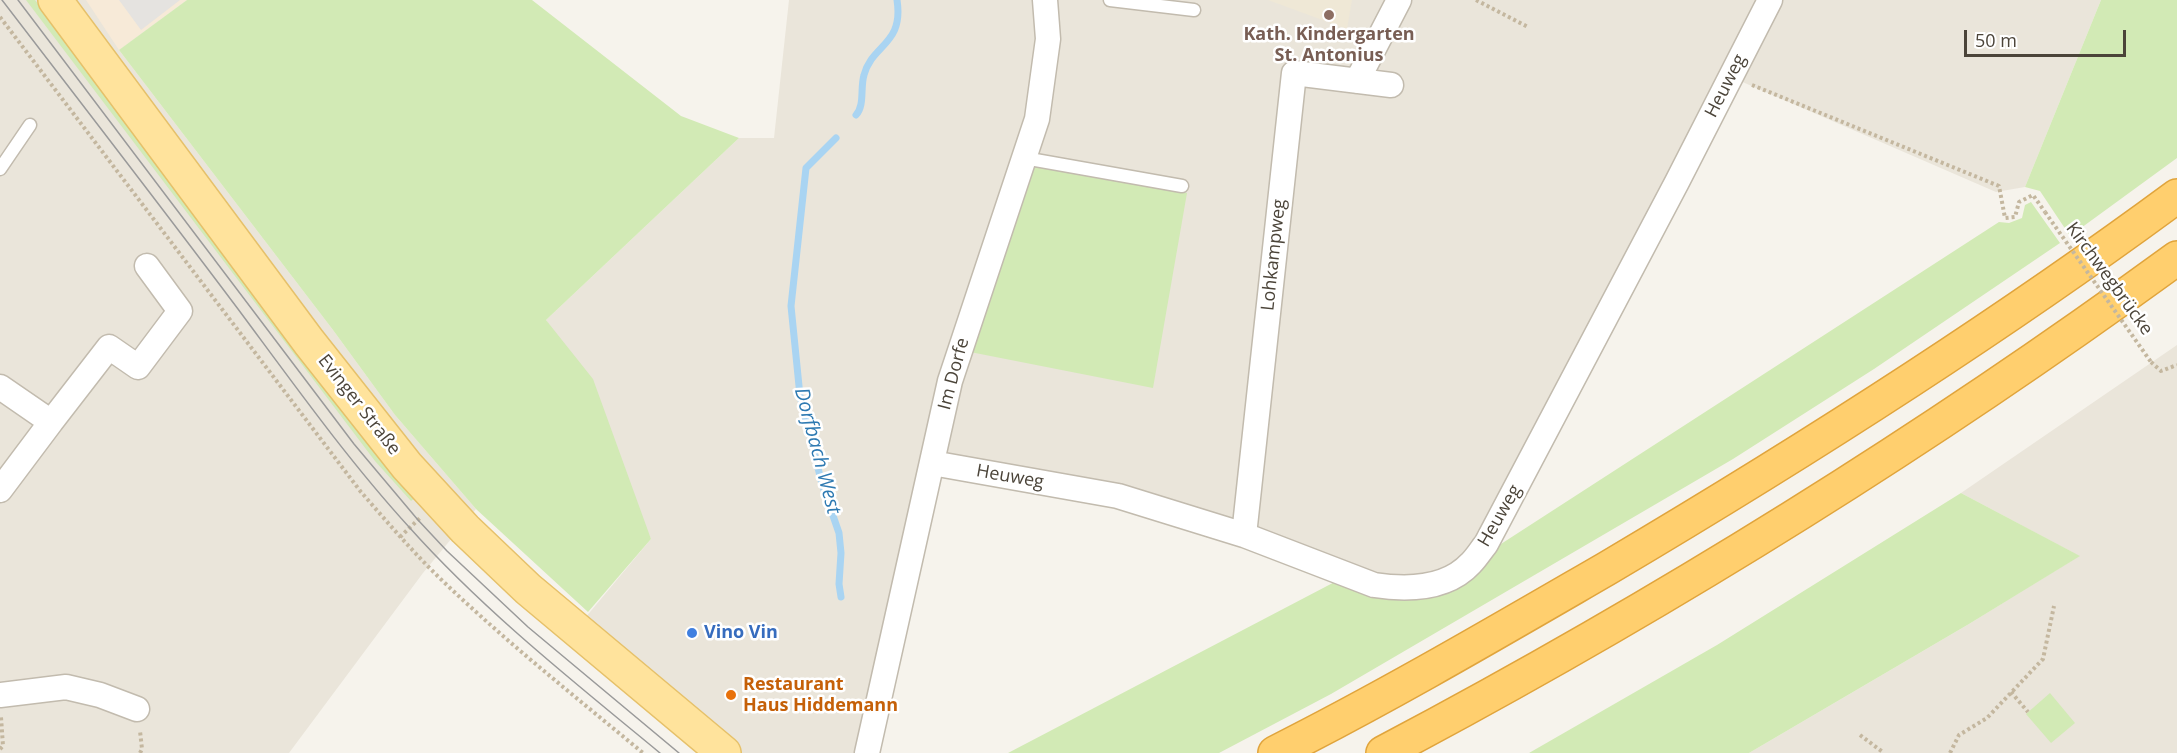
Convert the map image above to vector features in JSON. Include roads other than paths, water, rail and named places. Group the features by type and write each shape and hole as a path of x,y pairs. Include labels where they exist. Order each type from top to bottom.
{"highway":[{"path":"1275,753 1340,720 1523,617 1730,496 1912,380 2101,252 2177,196"},
{"path":"1383,753 1480,702 1687,581 1893,453 2091,321 2177,258"}],"main road":[{"name":"Evinger Straße","path":"55,0 309,342 407,466 465,529 528,590 724,753"}],"street":[{"name":"Im Dorfe","path":"867,753 950,381 1037,119 1048,39 1045,0"},
{"path":"1357,81 1399,0"},
{"name":"Heuweg","path":"932,463 1118,496 1244,535 1374,585 1395,588 1422,587 1449,579 1470,564 1486,544 1770,0"},
{"name":"Lohkampweg","path":"1244,535 1294,73 1391,85"},
{"path":"0,490 109,347 138,367 180,311 147,266"},
{"path":"0,387 51,422"},
{"path":"0,695 66,687 100,695 137,709"}],"lane":[{"path":"1110,0 1194,10"},
{"path":"0,169 30,125"},
{"path":"1024,158 1182,186"}],"waterway":[{"name":"Dorfbach West","path":"856,115 859,111 863,80 868,65 892,35 896,26 897,0"},
{"name":"Dorfbach West","path":"836,138 806,168 791,306 800,396 822,484 839,533 841,597"}],"tram line":[{"path":"2,0 321,420 386,501 438,558 499,617 660,753"},
{"path":"18,0 354,444 418,520 447,551 528,627 679,753"}],"place":[{"name":"Kath. Kindergarten St. Antonius","path":"1329,15"},
{"name":"Vino Vin","path":"692,633"},
{"name":"Restaurant Haus Hiddemann","path":"731,695"}]}
